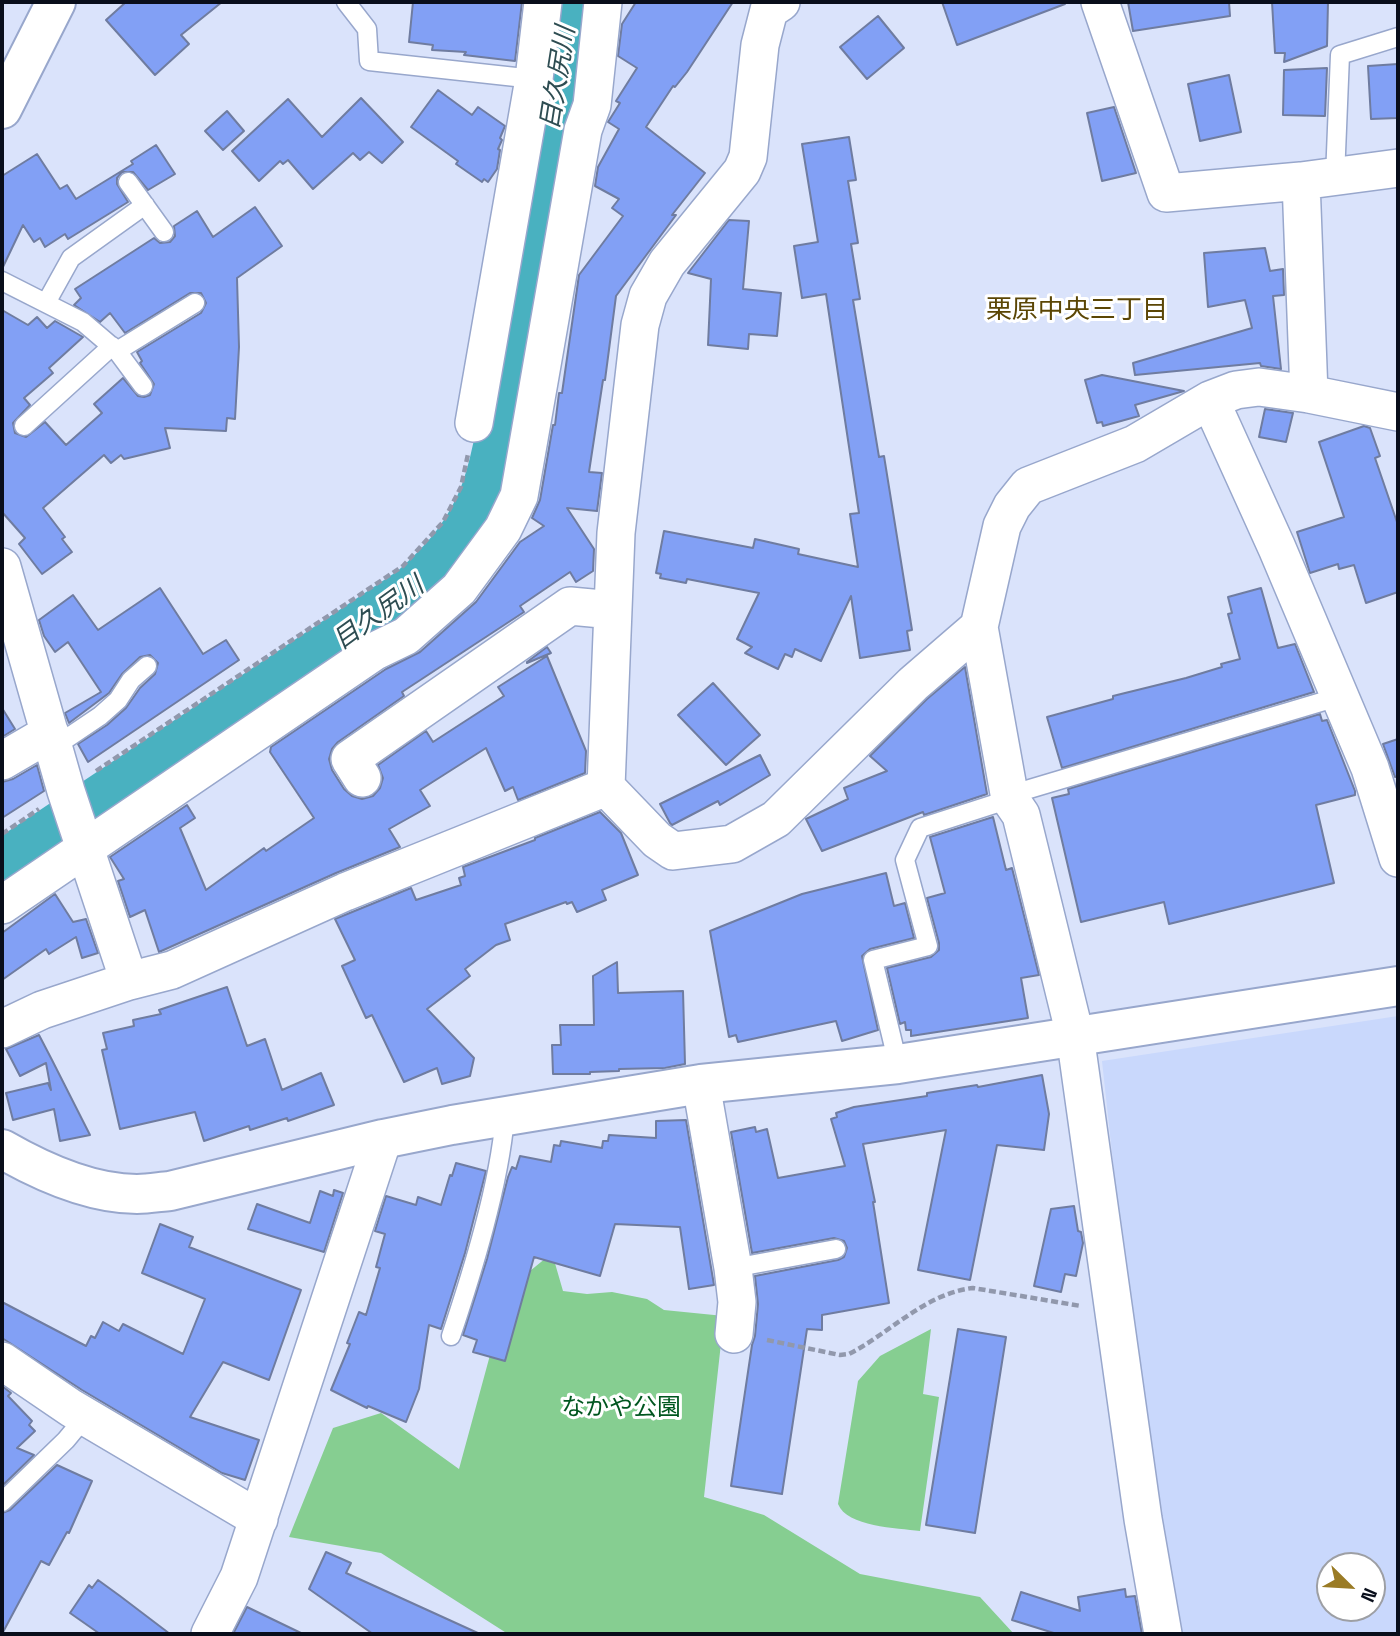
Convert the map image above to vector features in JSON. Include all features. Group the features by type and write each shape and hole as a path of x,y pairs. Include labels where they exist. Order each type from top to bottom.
{"street":[{"path":"2,109 56,2"},
{"path":"474,422 534,79 542,2"},
{"path":"2,905 84,844 376,651 406,636 459,589 503,529 519,496 583,130 592,105 603,2"},
{"path":"781,2 769,10 760,45 748,157 742,171 667,263 648,296 640,325 616,533 606,787 657,840 673,851 732,844 776,819 913,684 979,627"},
{"path":"1100,2 1166,193 1318,179 1398,168"},
{"path":"1309,394 1318,179"},
{"path":"1163,1634 1144,1531 1075,1035 1021,815 1010,799 979,627 1002,526 1012,506 1028,486 1135,444 1210,400 1236,390 1259,387 1398,412"},
{"path":"1210,400 1277,548 1370,768 1396,840"},
{"path":"2,567 68,795 129,981"},
{"path":"362,778 350,759 570,606 613,610"},
{"path":"2,761 52,740"},
{"path":"2,1029 42,1010 129,981 172,970 345,892 606,787"},
{"path":"2,1149 88,1187 135,1194 170,1191 383,1139 701,1084 898,1064 1398,986"},
{"path":"701,1084 733,1268 737,1302 734,1334"},
{"path":"210,1634 239,1577 383,1139"},
{"path":"2,1361 85,1417 259,1519"}],"lane":[{"path":"346,2 367,29 369,61 534,79"},
{"path":"1318,179 1340,55 1398,37"},
{"path":"128,182 164,232"},
{"path":"46,303 71,258 145,205"},
{"path":"2,281 83,322 114,349 143,386"},
{"path":"24,426 114,349 195,303"},
{"path":"52,740 109,708 118,700 131,680 147,666"},
{"path":"898,1064 873,960 928,946 905,860 920,828 1010,799 1016,793 1338,697"},
{"path":"451,1336 502,1149 505,1117"},
{"path":"733,1268 836,1249"},
{"path":"2,1502 66,1440 85,1417"}],"path":[{"path":"2,834 68,795 410,559 443,522 461,488 474,422"},
{"path":"734,1334 840,1355 857,1350 930,1303 957,1290 973,1288 1091,1308"}],"shaded area":[{"path":"1398,1016 1398,1634 1175,1634 1150,1502 1102,1061"}],"green space":[{"name":"なかや公園","path":"552,1253 563,1291 587,1294 612,1292 647,1299 664,1310 724,1316 704,1497 764,1515 860,1574 980,1597 1014,1634 508,1634 381,1553 289,1537 333,1428 381,1413 459,1469 508,1289"},
{"path":"931,1329 923,1394 939,1397 920,1531 874,1525 851,1518 838,1504 858,1381 880,1356"}],"building":[{"path":"126,2 222,2 181,35 189,44 155,75 106,20"},
{"path":"413,2 522,2 515,61 464,55 466,52 432,50 433,45 409,42"},
{"path":"636,2 733,2 687,72 675,87 673,86 646,127 705,173 672,215 676,215 616,296 589,472 602,473 597,511 567,508 594,549 593,571 576,582 570,572 520,606 524,612 402,692 404,696 338,742 329,759 332,770 352,796 362,799 373,796 380,788 383,778 378,765 426,731 433,742 504,696 498,687 547,656 586,751 585,773 518,800 513,787 505,791 486,748 420,790 430,806 389,829 400,847 159,952 145,910 130,917 118,881 124,879 110,857 187,805 195,818 180,828 206,890 264,848 266,851 314,818 270,752 271,747 386,669 420,652 476,602 520,542 544,526 532,518 540,500 559,393 562,393 579,275 623,216 612,208 619,199 595,186 598,167 619,129 608,122 620,103 616,101 637,68 618,56 622,24"},
{"path":"942,2 1065,2 1065,4 957,45"},
{"path":"1128,2 1229,2 1230,16 1133,31"},
{"path":"1272,2 1328,2 1327,46 1284,62 1285,53 1275,53"},
{"path":"878,16 904,48 867,79 840,47"},
{"path":"1398,64 1398,118 1371,119 1368,66"},
{"path":"1327,68 1325,116 1283,115 1284,70"},
{"path":"1229,75 1241,132 1200,141 1188,84"},
{"path":"438,90 472,115 478,107 505,126 500,138 502,140 498,149 497,169 488,182 484,179 482,182 456,164 458,161 411,127"},
{"path":"361,98 403,142 382,163 369,152 360,160 353,153 313,189 288,160 283,164 280,161 259,181 232,151 288,99 322,137"},
{"path":"1114,107 1136,173 1102,181 1087,113"},
{"path":"227,111 244,131 223,150 205,131"},
{"path":"849,137 856,180 848,181 858,243 851,244 860,299 853,300 879,457 884,456 912,630 907,631 910,650 860,658 851,596 821,661 795,649 792,657 785,654 778,669 745,653 752,647 737,639 759,593 687,579 686,583 660,578 661,574 656,573 664,531 753,548 755,539 799,549 798,554 858,567 850,514 859,513 826,294 802,298 794,246 818,242 802,144"},
{"path":"156,145 175,174 148,190 133,172 122,172 117,178 117,184 128,202 68,239 65,234 45,247 40,238 34,242 23,225 2,269 2,176 37,154 60,189 67,185 76,199 133,164 131,161"},
{"path":"255,207 282,246 237,278 239,347 235,419 227,418 226,431 165,428 170,448 124,459 121,455 111,463 104,455 43,508 65,537 62,539 72,552 42,574 19,544 25,538 2,512 2,310 28,325 37,317 47,328 55,321 83,337 49,368 53,373 24,398 30,405 13,423 15,433 26,437 45,422 66,445 102,413 94,404 123,378 138,396 150,395 154,384 140,363 142,361 137,352 201,313 206,303 201,293 190,293 125,333 110,313 100,322 74,305 81,298 75,289 154,238 160,243 170,242 175,236 174,226 197,211 213,237"},
{"path":"729,220 749,221 743,289 781,293 777,336 749,334 748,349 708,345 711,279 688,273"},
{"path":"1265,248 1270,271 1283,269 1284,295 1273,296 1281,369 1261,366 1260,363 1135,375 1133,363 1252,328 1245,300 1208,307 1204,253"},
{"path":"1102,375 1184,391 1135,405 1139,416 1103,426 1102,422 1097,423 1085,380"},
{"path":"1265,409 1293,413 1286,442 1259,437"},
{"path":"1364,426 1370,428 1380,456 1375,458 1398,525 1398,592 1366,603 1354,565 1339,569 1338,564 1310,573 1297,532 1344,517 1319,442"},
{"path":"160,588 203,654 226,640 239,660 88,762 78,744 107,725 126,708 140,688 155,674 158,663 150,655 140,657 122,674 109,693 69,723 65,713 101,692 68,642 55,652 44,636 39,620 73,595 98,630"},
{"path":"1261,588 1278,648 1295,644 1314,692 1062,768 1047,717 1113,699 1113,696 1186,678 1240,659 1228,614 1232,613 1228,597"},
{"path":"547,647 551,653 527,663 527,662"},
{"path":"965,667 987,794 924,815 923,812 822,851 806,819 848,799 844,788 887,771 870,756 927,699"},
{"path":"713,683 760,735 726,765 678,715"},
{"path":"2,708 15,729 2,737"},
{"path":"1320,714 1322,721 1327,720 1355,791 1355,795 1316,805 1334,883 1169,924 1164,902 1081,922 1052,798 1069,794 1068,789"},
{"path":"1398,739 1398,776 1395,777 1383,744"},
{"path":"760,755 770,775 720,805 718,801 672,825 670,823 660,804"},
{"path":"37,765 44,791 2,818 2,782 13,779"},
{"path":"600,812 621,833 638,875 602,890 606,900 577,912 572,902 566,902 505,924 510,940 496,945 465,969 470,976 427,1009 474,1058 470,1076 442,1084 437,1068 404,1082 372,1015 366,1018 342,966 355,960 335,919 411,888 416,900 461,885 459,878 465,876 463,867"},
{"path":"993,817 1006,870 1012,868 1039,975 1021,978 1028,1018 911,1036 911,1030 906,1030 905,1022 900,1024 887,968 931,957 939,950 927,898 945,893 930,837"},
{"path":"886,873 894,906 905,903 914,938 870,949 862,956 878,1030 842,1041 836,1021 738,1042 736,1035 729,1037 710,931 802,894"},
{"path":"55,894 73,922 86,919 98,953 82,958 76,937 49,954 46,949 2,980 2,933"},
{"path":"617,962 618,993 683,991 685,1064 590,1074 553,1074 552,1045 561,1045 560,1025 594,1025 593,976"},
{"path":"227,987 247,1046 265,1039 282,1090 321,1073 334,1105 288,1121 287,1118 250,1130 249,1126 204,1141 195,1112 120,1129 102,1050 107,1049 103,1033 134,1026 133,1020 161,1014 159,1010"},
{"path":"39,1035 90,1135 60,1141 54,1109 13,1120 6,1093 48,1083 51,1090 46,1063 20,1076 6,1049"},
{"path":"1042,1075 1049,1114 1044,1150 997,1145 970,1280 918,1270 946,1130 863,1144 875,1202 889,1303 822,1315 822,1330 807,1329 782,1494 731,1486 755,1336 758,1304 755,1276 838,1260 844,1257 847,1248 844,1241 834,1238 752,1253 731,1132 755,1127 756,1132 767,1129 778,1178 845,1166 831,1119 837,1117 836,1113 854,1107 927,1096 927,1093"},
{"path":"686,1120 714,1285 689,1289 680,1227 615,1224 600,1276 534,1257 505,1361 473,1352 477,1340 463,1335 487,1259 508,1177 512,1167 516,1169 520,1156 551,1162 554,1145 560,1146 561,1141 602,1148 603,1141 608,1141 609,1135 656,1138 656,1121"},
{"path":"456,1163 486,1171 465,1253 441,1329 429,1325 419,1389 406,1422 368,1406 367,1408 331,1390 350,1344 347,1343 359,1312 366,1315 380,1268 376,1267 385,1234 375,1231 386,1196 416,1205 418,1197 441,1205"},
{"path":"334,1190 343,1193 324,1252 248,1229 257,1204 310,1223 320,1191 333,1196"},
{"path":"1074,1206 1083,1243 1076,1276 1065,1274 1061,1292 1034,1286 1051,1209"},
{"path":"160,1224 193,1237 189,1247 301,1290 269,1380 223,1362 190,1417 259,1440 245,1480 222,1473 82,1390 2,1338 2,1302 86,1346 91,1336 95,1338 103,1322 119,1331 123,1324 183,1354 205,1299 142,1273"},
{"path":"958,1329 1006,1337 975,1533 926,1525"},
{"path":"2,1386 11,1393 8,1396 32,1421 29,1425 35,1431 17,1448 34,1455 2,1486"},
{"path":"57,1465 92,1481 69,1533 67,1532 49,1565 41,1561 2,1634 2,1513 10,1510"},
{"path":"326,1552 351,1563 346,1573 480,1634 373,1634 309,1589"},
{"path":"98,1580 170,1634 100,1634 70,1613 89,1585 92,1588"},
{"path":"1125,1589 1126,1597 1135,1596 1142,1634 1057,1634 1012,1620 1021,1592 1080,1611 1078,1597"},
{"path":"247,1607 303,1634 233,1634"}],"waterway":[{"name":"目久尻川","path":"2,869 415,593 462,543 483,507 501,448 554,130 571,2"}],"district":[{"name":"栗原中央三丁目","path":"1077,311"}]}
